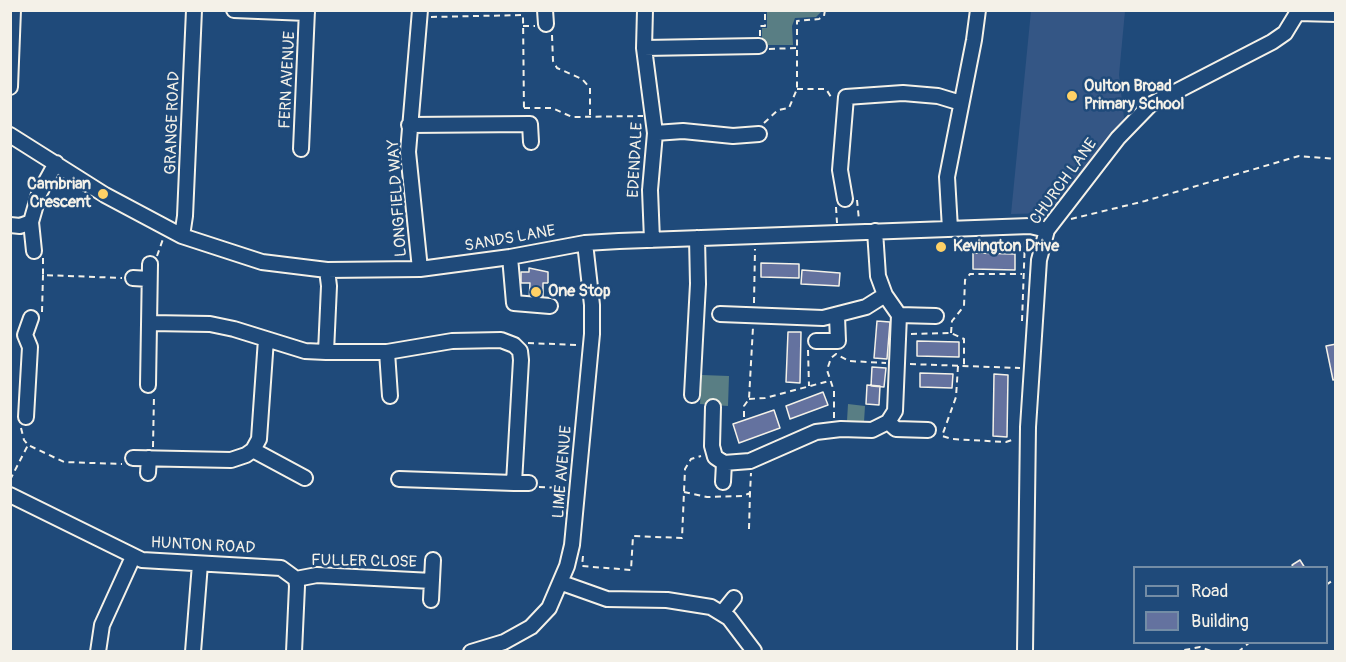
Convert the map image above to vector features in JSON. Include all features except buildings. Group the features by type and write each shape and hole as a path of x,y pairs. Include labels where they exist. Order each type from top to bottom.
{"street":[{"path":"10,87 13,10"},
{"name":"GRANGE ROAD","path":"176,233 185,216 194,10"},
{"name":"FERN AVENUE","path":"234,10 307,12 301,149"},
{"name":"EDENDALE","path":"645,10 644,48 655,116 650,190 652,240"},
{"path":"950,229 946,177 978,10"},
{"name":"CHURCH LANE","path":"1025,651 1028,427 1039,260 1049,226 1118,138 1150,105 1272,42 1285,33 1298,12 1335,14"},
{"name":"LONGFIELD WAY","path":"420,14 410,125 410,179 420,269"},
{"path":"644,48 759,46"},
{"path":"831,97 903,93 938,96 961,103"},
{"path":"845,199 840,170 846,97"},
{"path":"524,124 530,124 531,142"},
{"name":"LONGFIELD WAY","path":"410,125 524,124"},
{"path":"655,133 683,131 733,136 759,134"},
{"name":"SANDS LANE","path":"10,135 105,195 176,233 262,262 327,270 420,269 510,257 585,243 1049,226"},
{"path":"34,251 31,222 39,194 56,163"},
{"path":"10,225 31,222"},
{"path":"719,460 750,461 816,432 872,430 888,422 895,411 899,364 899,315 885,295 875,256 875,231"},
{"path":"692,395 698,284 697,238"},
{"name":"LIME AVENUE","path":"471,651 504,642 531,627 549,608 561,583 573,545 591,346 592,305 585,243"},
{"path":"510,257 514,303 550,306"},
{"path":"148,385 156,368 150,324 150,264"},
{"path":"326,352 329,286 327,270"},
{"path":"133,278 149,279"},
{"path":"720,314 816,318 837,316 866,308 885,295"},
{"path":"899,315 936,316"},
{"path":"812,341 838,341 837,316"},
{"path":"22,411 30,347 18,333 31,318"},
{"path":"150,324 210,324 304,351 387,352 452,341 501,340 514,345 520,351 522,360 514,483"},
{"path":"133,458 231,460 246,456 253,450 259,439 266,339"},
{"path":"387,352 390,396"},
{"path":"678,374 693,375"},
{"path":"713,406 712,446 719,460 723,482"},
{"path":"888,422 896,429 928,430"},
{"path":"253,450 305,478"},
{"path":"148,473 151,458"},
{"path":"291,470 298,458"},
{"path":"414,465 406,479 529,483"},
{"name":"HUNTON ROAD","path":"10,495 133,557 201,564 273,566 281,568 296,579"},
{"path":"98,651 102,626 133,557"},
{"name":"FULLER CLOSE","path":"431,600 433,560"},
{"path":"194,651 201,564"},
{"name":"FULLER CLOSE","path":"296,579 317,575 432,581"},
{"path":"294,651 296,579"},
{"path":"561,583 607,598 698,603 722,613 754,651"},
{"path":"722,613 734,598"}],"path":[{"path":"765,10 765,26 760,26 759,46 764,49 796,48"},
{"path":"759,134 762,124 778,110 789,108 797,89 796,21 819,19 824,16 825,10"},
{"path":"420,14 523,15 524,124"},
{"path":"545,17 552,27 553,61 557,68 582,79 590,88 590,117"},
{"path":"797,89 826,89 831,97"},
{"path":"524,108 552,108 572,117 655,116"},
{"path":"1049,226 1299,156 1335,159"},
{"path":"837,233 836,203 845,199 858,200 859,232"},
{"path":"150,264 156,265 157,252 176,233"},
{"path":"1022,321 1025,236"},
{"path":"31,318 42,313 43,256 34,251"},
{"path":"951,333 952,321 964,306 965,280 970,274 1023,274"},
{"path":"43,275 133,278"},
{"path":"899,334 951,333 964,339 964,366"},
{"path":"809,386 812,341"},
{"path":"514,345 591,346"},
{"path":"833,430 834,391 829,381 831,358 836,354 849,361 1020,368"},
{"path":"958,366 956,397 942,436 952,439 1006,442 1018,436"},
{"path":"744,417 744,406 748,399 765,398 829,381"},
{"path":"148,385 154,386 151,458"},
{"path":"22,411 21,433 28,445 64,462 127,464 133,458"},
{"path":"10,480 28,445"},
{"path":"573,545 583,546 582,566 631,570 633,536 682,538 685,469 691,459 702,456 719,460"},
{"path":"529,483 531,486 578,489"},
{"path":"749,529 750,493"},
{"path":"1174,651 1200,647 1214,651"}],"shaded area":[{"name":"Oulton Broad Primary School","path":"1031,11 1125,11 1119,75 1124,118 1051,213 1011,214"}],"green space":[{"path":"767,11 821,12 816,17 795,18 792,26 793,45 762,45 762,28 767,28"},
{"path":"702,375 729,376 728,406 700,404"},
{"path":"848,404 865,406 864,422 847,421"}],"place":[{"name":"Oulton Broad Primary School","path":"1072,96"},
{"name":"Cambrian Crescent","path":"103,194"},
{"name":"Kevington Drive","path":"941,247"},
{"name":"One Stop","path":"536,292"}]}
